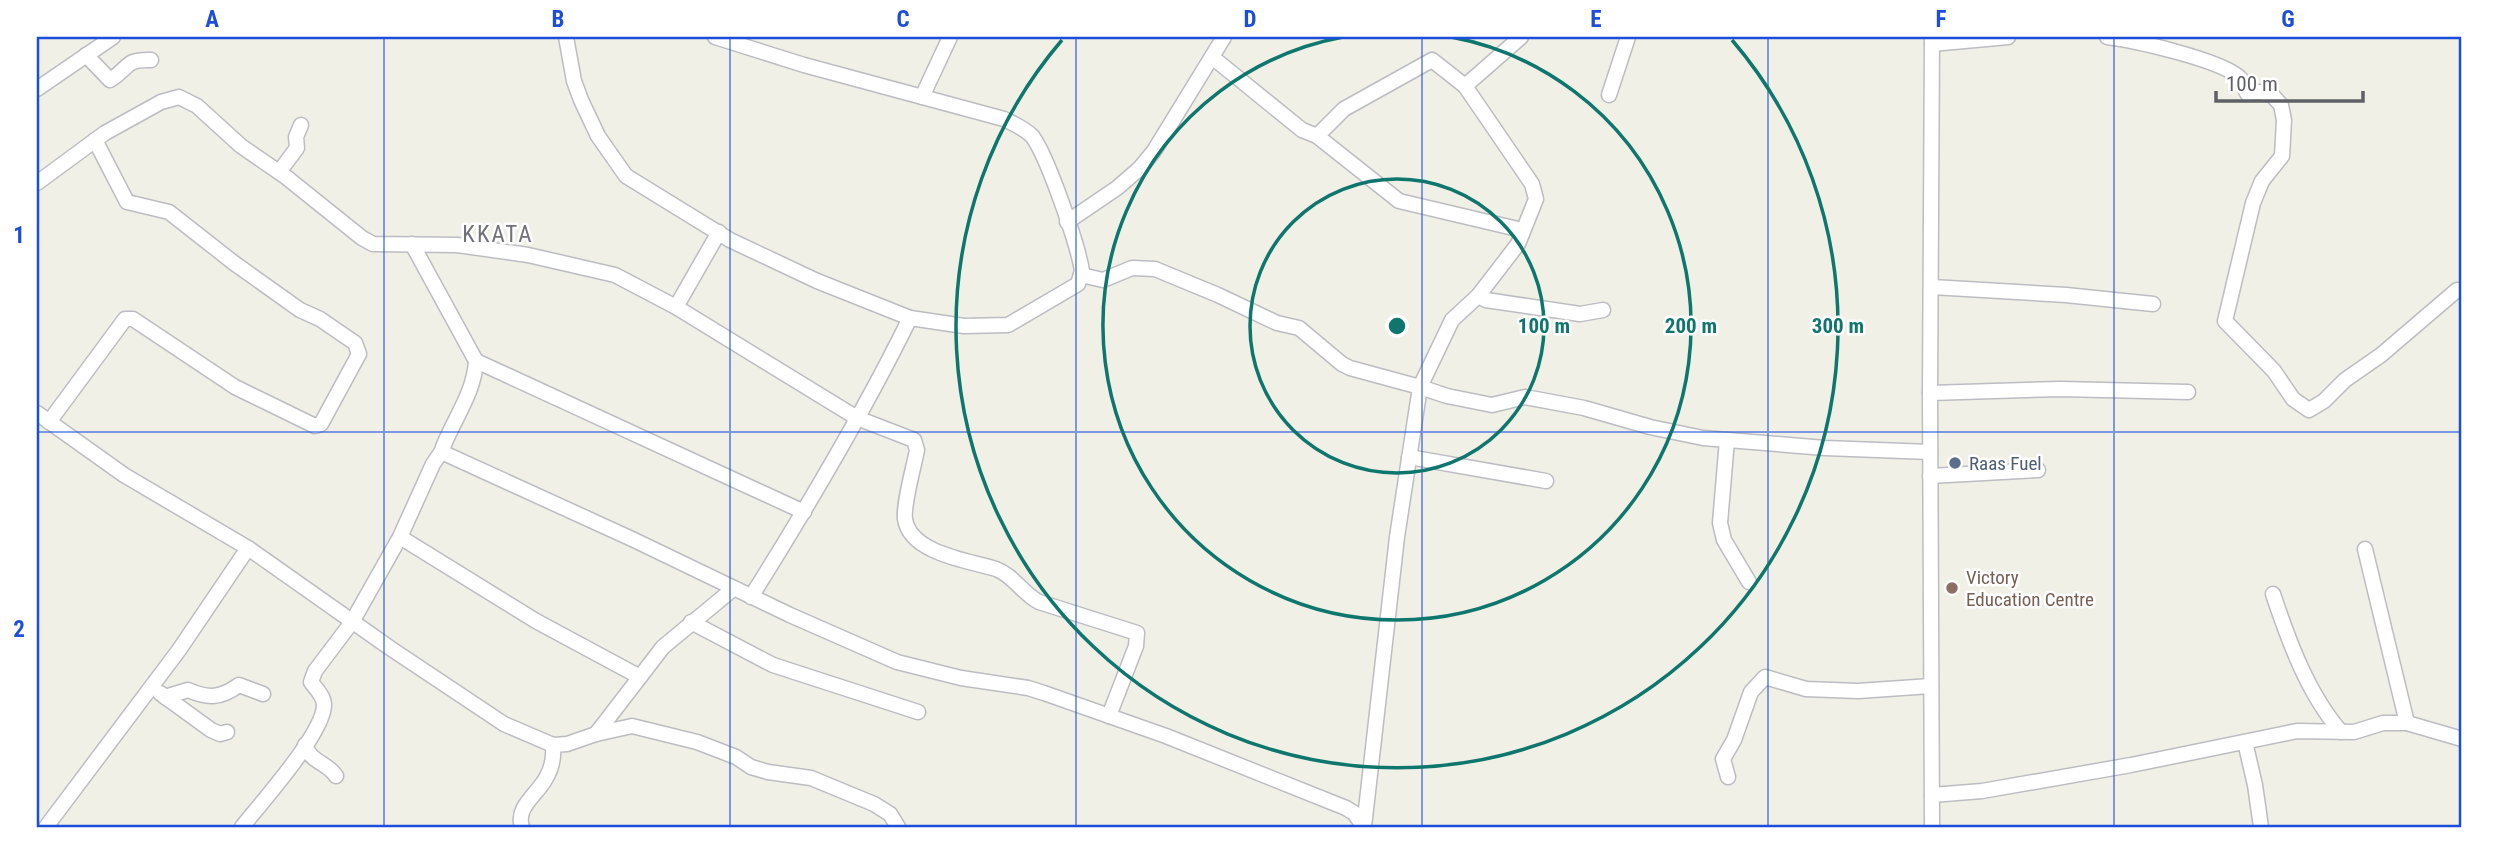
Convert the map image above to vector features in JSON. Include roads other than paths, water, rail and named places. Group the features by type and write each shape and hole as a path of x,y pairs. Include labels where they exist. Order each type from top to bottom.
{"street":[{"path":"37,89 113,37"},
{"path":"566,37 573,81 598,136 626,176 730,240 817,281 910,318 964,327 1008,326 1078,284 1081,275 1080,261 1053,180 1038,146 1024,129 1004,119 804,65 715,37"},
{"path":"922,97 950,37"},
{"path":"1067,222 1117,188 1140,168 1154,151 1224,37"},
{"path":"1465,86 1521,37"},
{"path":"1609,95 1628,37"},
{"path":"1932,827 1930,393 1933,40 2008,37"},
{"path":"2107,37 2126,39 2214,64 2240,78 2247,93 2272,95 2281,105 2284,120 2282,156 2262,181 2253,203 2225,321 2274,372 2293,399 2309,410 2324,401 2345,380 2381,355 2457,290"},
{"path":"86,55 110,80 134,60 151,60"},
{"path":"1212,57 1302,130 1317,136 1399,201 1522,230"},
{"path":"1317,136 1344,109 1432,60 1465,86 1532,184 1536,199 1518,244 1478,296 1452,320 1420,387 1364,827"},
{"path":"37,183 95,141 160,102 179,97 197,106 241,146 373,244 457,244 528,255 615,275 676,307 857,418 909,437 917,445 904,517 911,531 926,545 945,556 1003,572 1039,602 1137,633 1136,646 1109,716"},
{"path":"278,172 297,148 296,137 301,125"},
{"path":"49,422 124,319 133,319 235,387 315,426 321,424 359,354 355,343 320,319 300,310 169,212 127,202 95,141"},
{"path":"676,307 719,232"},
{"path":"242,827 305,745 321,717 325,704 311,682 315,671 352,622 400,537 433,464 469,396 475,376 476,361 412,244"},
{"path":"1081,275 1103,280 1132,268 1155,270 1278,323 1300,328 1350,368 1447,396 1492,405 1525,397 1584,408 1703,438 1930,452"},
{"path":"1932,286 2153,304"},
{"path":"1478,296 1497,302 1580,314 1603,310"},
{"path":"751,597 804,512 910,318"},
{"path":"476,361 804,512"},
{"path":"1930,393 2060,389 2188,392"},
{"path":"37,413 124,475 248,548 504,724 553,745 567,744 632,726 697,742 736,757 751,767 811,778 874,804 890,814 898,827"},
{"path":"1727,440 1720,523 1724,540 1749,582"},
{"path":"442,451 632,538 733,589 897,662 961,678 1028,688 1109,716 1346,808 1354,813 1364,827"},
{"path":"1409,457 1546,481"},
{"path":"1930,476 2038,470"},
{"path":"400,537 536,621 640,677"},
{"path":"46,827 178,650 248,548"},
{"path":"2365,549 2407,723"},
{"path":"596,734 663,647 733,589"},
{"path":"2273,594 2285,631 2319,702 2341,732"},
{"path":"691,622 773,665 918,712"},
{"path":"1728,777 1723,759 1734,740 1751,692 1765,677 1806,689 1858,691 1931,686"},
{"path":"165,697 188,690 200,695 226,696 239,685 263,694"},
{"path":"151,686 211,730 220,734 227,732"},
{"path":"1932,795 1982,792 2297,731 2354,732 2384,723 2407,723 2462,739"},
{"path":"2245,742 2261,827"},
{"path":"305,745 312,757 336,776"},
{"path":"522,827 521,813 545,780 553,760 553,745"}],"place":[{"name":"Raas Fuel","path":"1955,463"},
{"name":"Victory Education Centre","path":"1952,588"}],"district":[{"name":"KKATA","path":"498,234"}]}
